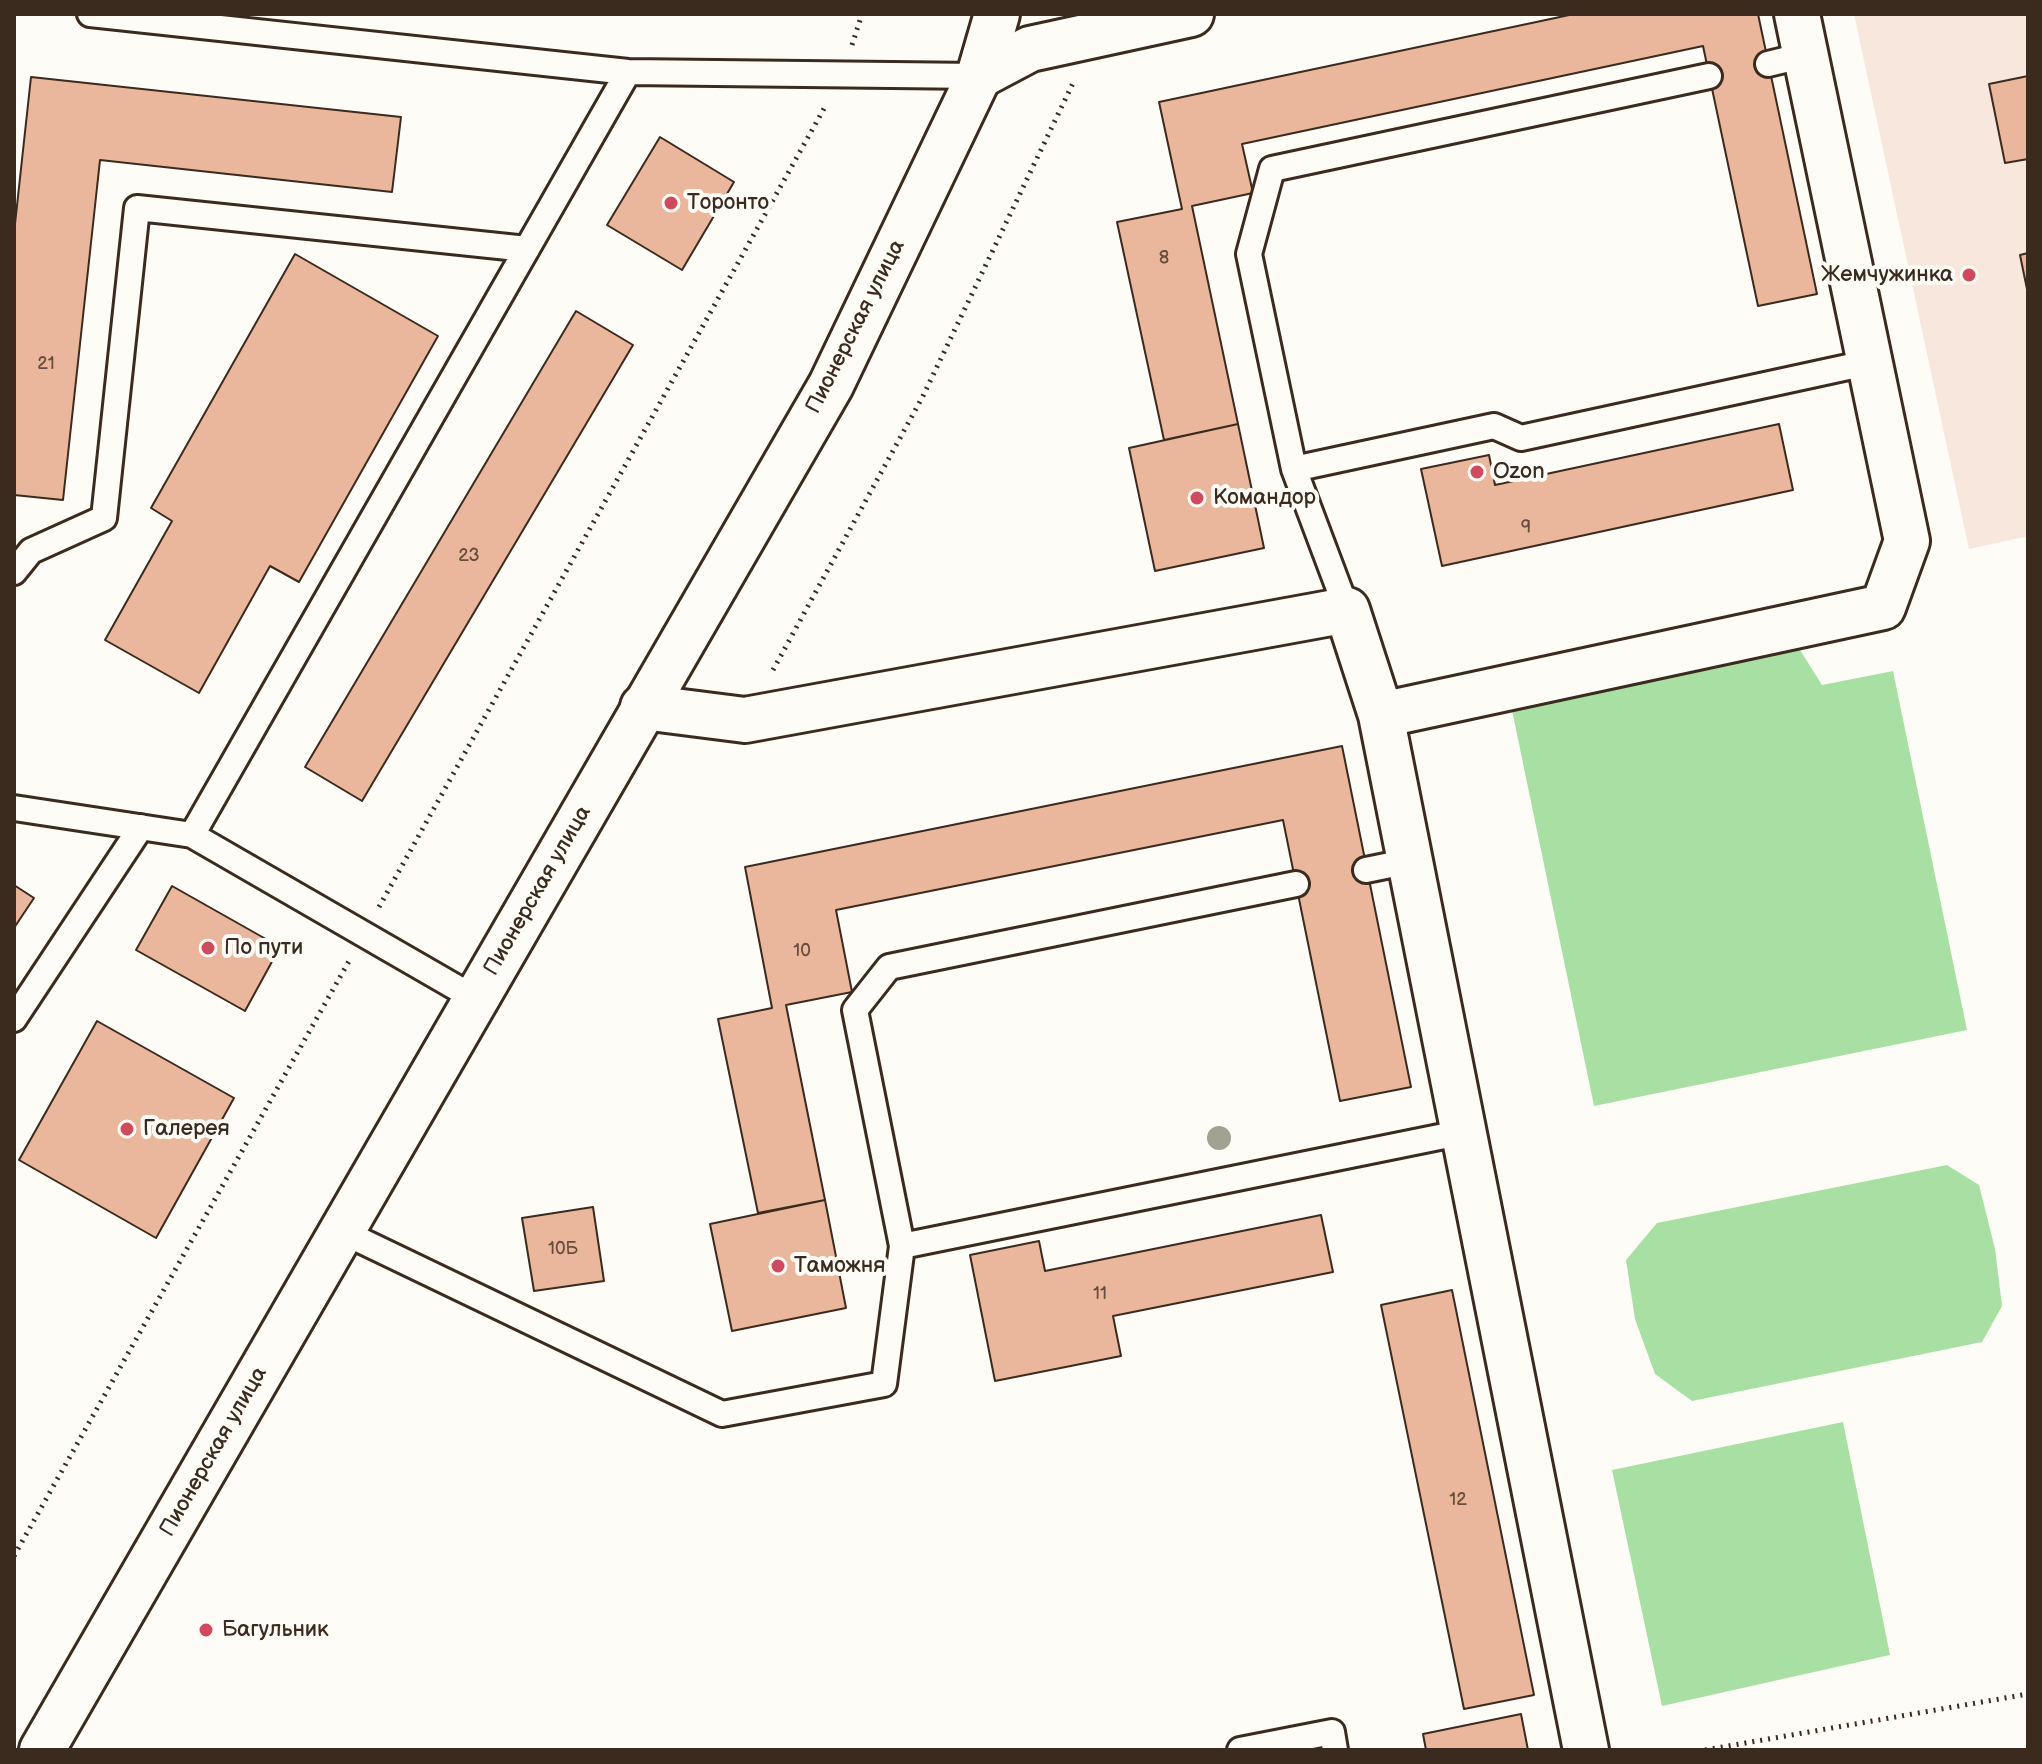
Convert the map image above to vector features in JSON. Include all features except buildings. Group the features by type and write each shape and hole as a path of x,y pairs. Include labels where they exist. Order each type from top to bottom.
{"street":[{"name":"Пионерская улица","path":"42,1750 831,385 979,76 997,14"},
{"path":"979,76 1030,49 1191,14"},
{"path":"1381,715 1883,607 1907,541 1871,362 1790,44"},
{"path":"643,707 745,720 1347,610 1381,715 1586,1750"}],"lane":[{"path":"90,14 628,72 979,76"},
{"path":"192,835 628,72"},
{"path":"1347,610 1294,469 1249,254 1272,169 1709,76"},
{"path":"14,572 31,551 104,518 137,208 527,249"},
{"path":"1294,469 1494,426 1521,438 1871,362"},
{"path":"14,808 192,835 476,999"},
{"path":"14,1019 141,827"},
{"path":"1366,870 1410,861"},
{"path":"341,1231 722,1414 884,1384 902,1246 855,1010 889,967 1296,884"},
{"path":"902,1246 1464,1132"},
{"path":"1240,1750 1332,1732 1335,1750"}],"path":[{"path":"14,1556 843,74 862,14"},
{"path":"745,720 923,396 1097,34"},
{"path":"1705,1750 2028,1694"}],"shaded area":[{"name":"Жемчужинка","path":"1854,14 2028,14 2028,536 1969,549"}],"green space":[{"path":"1800,650 1822,685 1893,671 1967,1030 1594,1106 1512,710"},
{"path":"1947,1165 1979,1185 1995,1249 2002,1306 1982,1342 1692,1401 1655,1374 1635,1319 1626,1260 1657,1223"},
{"path":"1843,1422 1890,1655 1662,1706 1612,1470"}],"place":[{"name":"Торонто","path":"671,203"},
{"name":"Жемчужинка","path":"1969,275"},
{"name":"Ozon","path":"1477,472"},
{"name":"Командор","path":"1197,498"},
{"name":"По пути","path":"208,948"},
{"name":"Галерея","path":"127,1129"},
{"name":"Таможня","path":"778,1266"},
{"name":"Багульник","path":"206,1630"}]}
